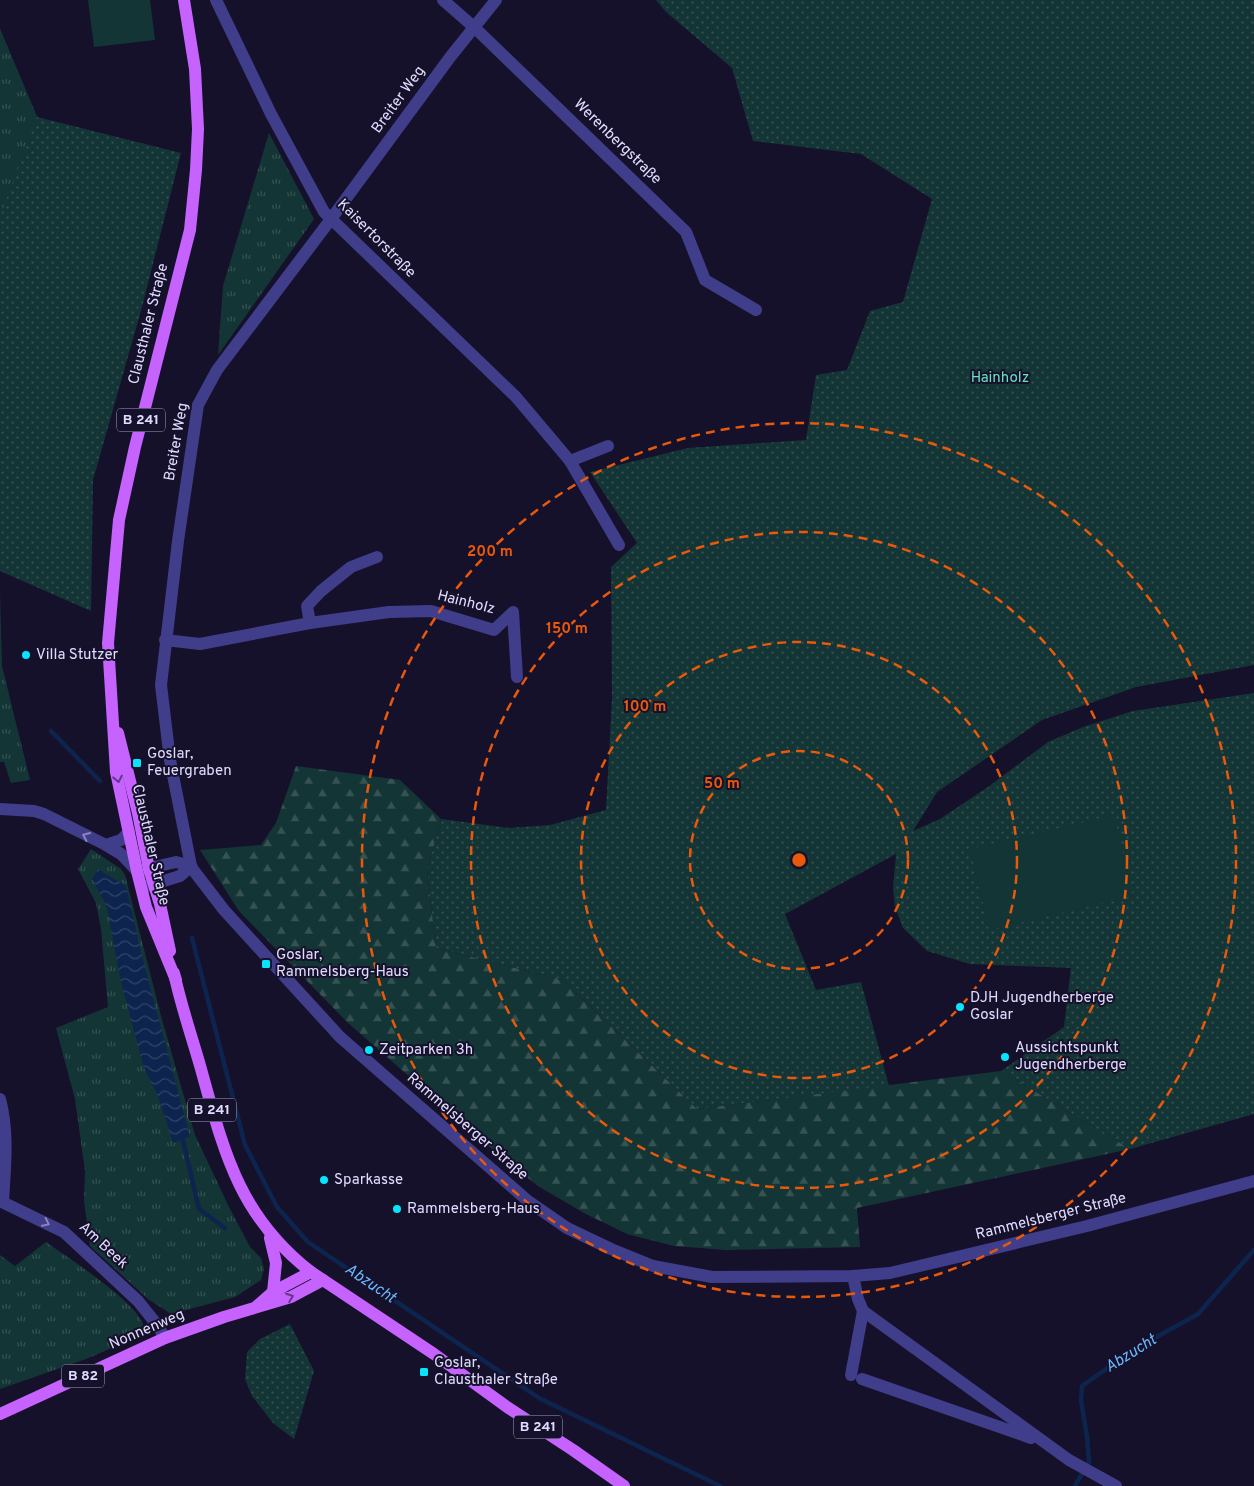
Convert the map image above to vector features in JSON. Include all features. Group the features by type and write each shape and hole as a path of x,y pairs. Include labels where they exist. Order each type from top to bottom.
{"main road":[{"name":"Clausthaler Straße","path":"143,870 129,832 116,772 108,643 119,520 135,447 190,230 198,130 194,68 184,0"},
{"name":"Clausthaler Straße","path":"113,713 128,770 147,886 160,904 176,980 227,1158 245,1197 268,1233 290,1255 311,1272 434,1354 507,1407 624,1486"},
{"path":"268,1233 276,1263 273,1292"},
{"name":"Nonnenweg","path":"255,1308 273,1292 311,1272"},
{"name":"Nonnenweg","path":"0,1414 165,1338 291,1297 323,1280"}],"street":[{"name":"Kaisertorstraße","path":"216,0 271,114 324,212 516,397 570,460 619,545"},
{"name":"Werenbergstraße","path":"443,0 475,28 686,232 705,280 756,310"},
{"name":"Breiter Weg","path":"191,866 170,760 160,684 198,405 217,370 451,56 496,0"},
{"path":"570,460 608,446"},
{"path":"310,623 307,606 321,591 351,567 377,557"},
{"name":"Hainholz","path":"166,640 200,644 310,623 390,612 431,611 494,630 513,612 517,677"},
{"path":"0,809 34,811 44,814 106,845 143,870 176,862 191,866"},
{"path":"106,845 121,840 129,832"},
{"path":"147,886 180,876 191,866"},
{"name":"Rammelsberger Straße","path":"191,866 224,910 340,1037 528,1201 567,1228 611,1249 654,1266 712,1277 854,1276 899,1271 1087,1226 1254,1181"},
{"path":"0,1099 6,1125 6,1157 1,1201"},
{"name":"Am Beek","path":"1,1201 64,1232 138,1301 165,1338"},
{"path":"854,1276 858,1299 863,1312 856,1377 1046,1443"},
{"path":"863,1312 1068,1460 1116,1486"}],"green space":[{"path":"88,0 150,0 155,40 94,47"},
{"path":"656,0 1254,0 1254,665 1136,687 1042,720 937,792 913,831 940,819 988,787 1048,742 1083,727 1133,711 1254,693 1254,1114 1130,1149 1001,1071 1064,1027 1071,968 970,964 927,951 903,928 895,907 893,888 896,854 785,914 816,990 861,982 889,1086 697,1109 563,980 436,948 427,870 441,819 509,828 550,825 606,810 612,699 611,567 637,543 590,472 688,448 806,440 816,375 847,370 870,311 903,302 932,199 861,154 753,141 732,68 666,12"},
{"path":"0,29 37,117 181,153 142,307 93,480 91,611 0,571"},
{"path":"0,29 37,117 0,217"},
{"path":"269,133 314,219 218,355 223,286"},
{"path":"0,592 2,666 30,780 11,783 4,762 0,762"},
{"path":"296,766 400,780 441,819 427,870 436,948 563,980 697,1109 1001,1071 1130,1149 857,1208 860,1247 726,1250 674,1246 627,1234 584,1213 538,1186 500,1156 347,1022 239,911 200,850 261,845 276,823"},
{"path":"1114,815 1133,896 989,930 970,849"},
{"path":"91,849 121,869 125,875 161,1016 195,1135 228,1205 250,1247 261,1258 264,1269 261,1280 235,1297 171,1314 148,1299 90,1246 84,1201 85,1171 75,1099 56,1028 108,1007 101,929 96,903 78,869"},
{"path":"46,1242 99,1280 127,1304 137,1314 143,1324 143,1332 135,1338 86,1359 0,1389 0,1255 15,1266"},
{"path":"290,1324 314,1371 294,1439 273,1423 252,1396 245,1379 247,1352 260,1339"}],"water":[{"path":"98,869 126,886 141,952 190,1137 173,1143 158,1096 144,1068 120,978 107,907 92,879"}],"waterway":[{"name":"Abzucht","path":"51,731 100,781"},
{"name":"Abzucht","path":"192,938 245,1145 277,1207 308,1242 539,1398 720,1486"},
{"path":"183,1140 199,1209 225,1228"},
{"name":"Abzucht","path":"1075,1486 1089,1462 1081,1400 1082,1386 1133,1350 1198,1314 1254,1250"}],"place":[{"name":"Villa Stutzer","path":"26,655"},
{"name":"Goslar, Feuergraben","path":"137,763"},
{"name":"Goslar, Rammelsberg-Haus","path":"266,964"},
{"name":"DJH Jugendherberge Goslar","path":"960,1007"},
{"name":"Zeitparken 3h","path":"369,1050"},
{"name":"Aussichtspunkt Jugendherberge","path":"1005,1057"},
{"name":"Sparkasse","path":"324,1180"},
{"name":"Rammelsberg-Haus","path":"397,1209"},
{"name":"Goslar, Clausthaler Straße","path":"424,1372"}]}
